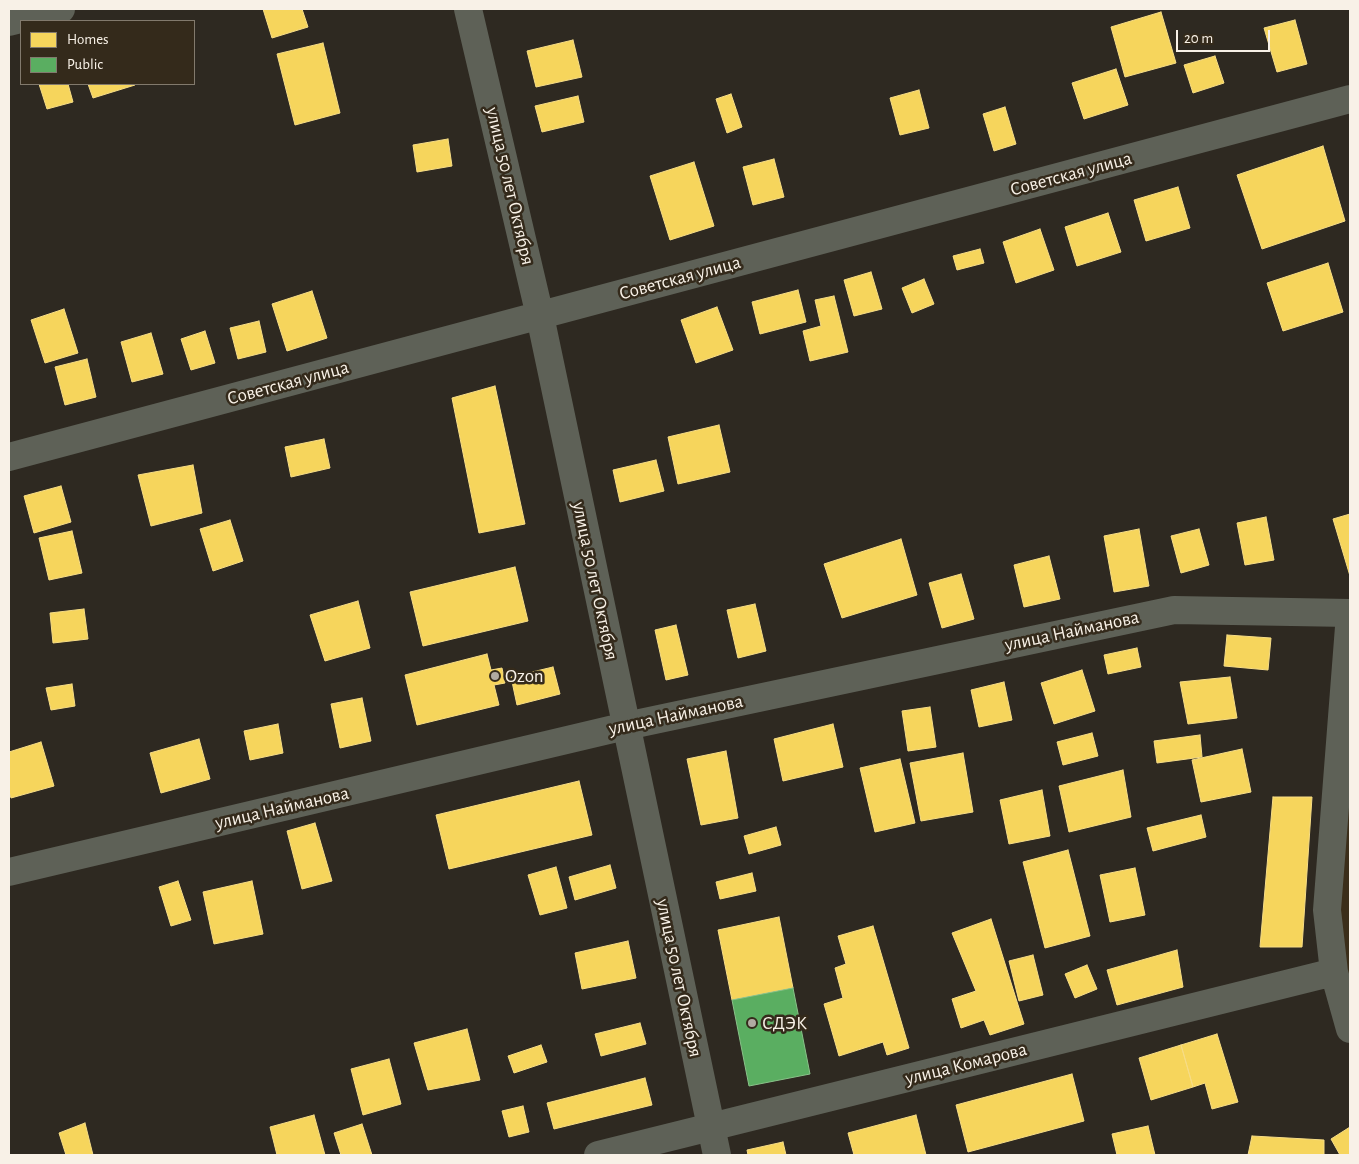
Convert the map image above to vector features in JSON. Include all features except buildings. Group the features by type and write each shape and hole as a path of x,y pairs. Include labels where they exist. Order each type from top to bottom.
{"street":[{"path":"9,22 61,9"},
{"name":"улица 50 лет Октября","path":"468,9 540,316 717,1155"},
{"name":"Советская улица","path":"9,457 1350,99"},
{"name":"улица Найманова","path":"9,872 626,726 1174,610 1350,614"},
{"path":"1350,614 1327,910 1334,972 1350,1028"},
{"name":"улица Комарова","path":"598,1155 1334,972"}],"shaded area":[{"path":"1350,614 1350,1029 1334,972"}],"place":[{"name":"Ozon","path":"495,676"},
{"name":"СДЭК","path":"752,1023"}]}
